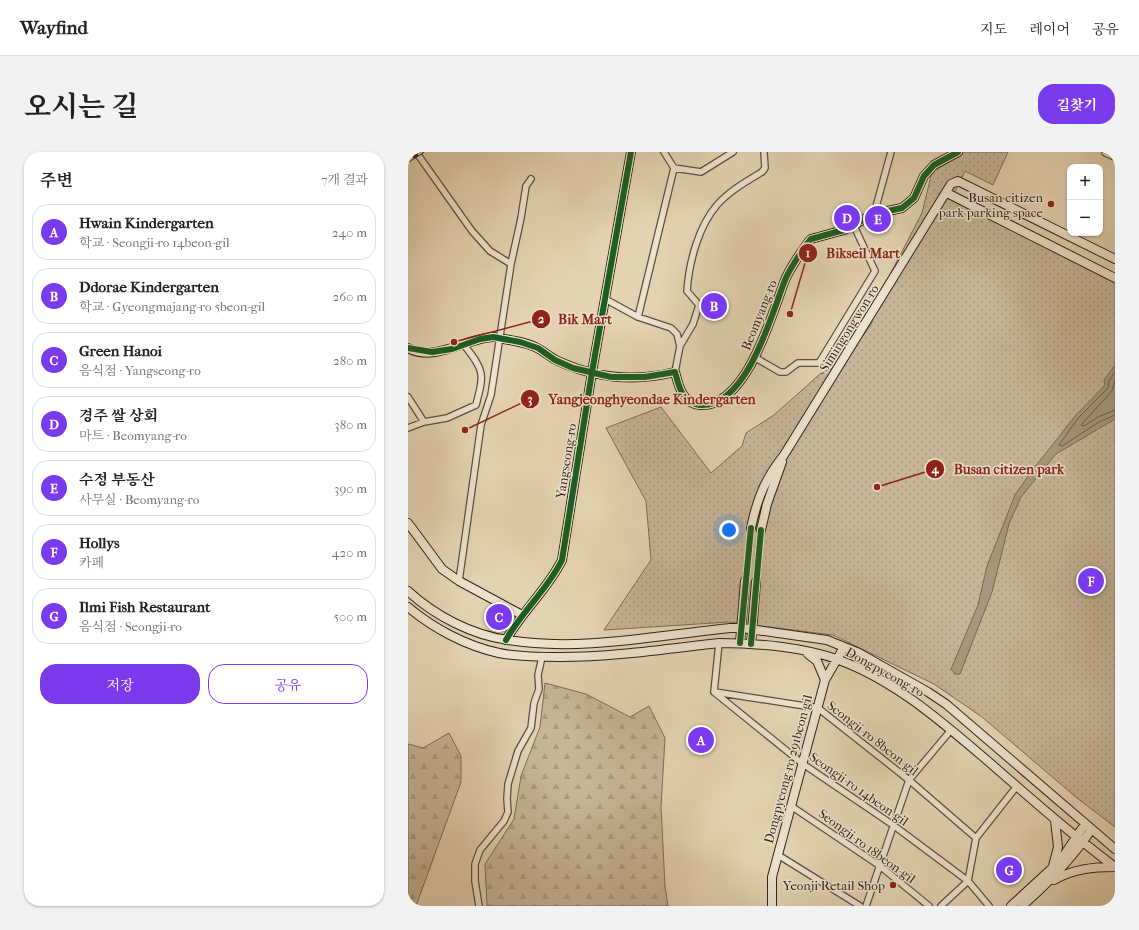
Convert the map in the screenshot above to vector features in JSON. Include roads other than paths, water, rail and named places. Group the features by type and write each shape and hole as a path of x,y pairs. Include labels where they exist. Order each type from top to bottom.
{"main road":[{"name":"Yangseong-ro","path":"506,640 522,615 557,570 562,560 592,372 631,152"},
{"name":"Beomyang-ro","path":"675,372 685,398 692,404 704,405 725,397 735,387 760,347 785,278 811,238 844,230 874,214 902,208 914,198 924,176 934,165 958,152"},
{"path":"1106,152 1115,156"},
{"name":"Simingongwon-ro","path":"751,528 759,496 769,474 784,455 947,193 951,184 958,181 1115,259"},
{"path":"947,193 1115,278"},
{"path":"408,348 432,352 464,345 480,339 494,337"},
{"path":"504,339 538,348 567,365 611,377 628,378 675,372"},
{"name":"Simingongwon-ro","path":"761,530 767,504 784,455"},
{"path":"408,522 442,569 459,581 522,615"},
{"path":"740,643 745,581"},
{"path":"750,644 756,582"},
{"name":"Dongpyeong-ro","path":"408,592 433,612 485,634 506,640 565,643 599,642 742,628 827,640 844,647 901,677 946,704 1091,830 1115,849"},
{"name":"Dongpyeong-ro","path":"408,607 428,623 478,646 500,653 542,657 593,657 720,643 740,643 804,651 838,659 864,672 921,705 1055,820 1115,867"},
{"name":"Dongpyeong-ro 291beon-gil","path":"774,905 772,877 825,680 844,647"},
{"path":"804,651 817,661 825,680"},
{"path":"1052,868 1057,857 1058,847 1055,820"},
{"path":"1011,906 1068,851 1085,824"},
{"path":"1048,884 1083,842 1091,830"},
{"path":"1022,906 1048,884 1066,873 1085,869 1115,867"}],"street":[{"path":"416,152 472,231 490,251 511,264"},
{"path":"638,318 674,168 664,152"},
{"path":"674,168 701,172 734,152"},
{"path":"675,372 680,346 693,324 699,305 687,291 688,277 697,242 706,220 717,205 730,193 762,172 764,168 764,152"},
{"path":"874,214 891,152"},
{"path":"459,581 479,438 491,395 511,264 526,186 530,179"},
{"path":"754,357 780,372 786,372 798,363 819,363 875,270 854,226"},
{"path":"605,299 638,318 671,328 677,334 680,346"},
{"path":"464,345 476,360 482,373 476,405"},
{"path":"408,397 424,422"},
{"path":"408,428 424,422 447,418 476,405 487,408"},
{"path":"714,692 720,643"},
{"path":"479,906 475,881 475,864 480,850 504,820 508,812 508,784 518,751 531,728 534,703 539,689 538,675 542,657"},
{"name":"Seongji-ro 8beon-gil","path":"714,692 818,708 909,780 976,838"},
{"name":"Seongji-ro 14beon-gil","path":"714,692 803,764 893,825 968,881 989,906"},
{"path":"866,906 909,780 951,730"},
{"path":"941,906 968,881 976,838 1017,786"},
{"name":"Seongji-ro 18beon-gil","path":"791,806 880,866 929,906"},
{"path":"778,855 860,906"}],"water":[{"path":"1115,365 1115,419 1056,454 1021,497 1009,524 992,592 960,674 955,674 951,669 978,605 987,566 1015,495 1031,472 1076,415 1105,385 1104,380"}],"tunnel":[{"path":"745,581 751,528"},
{"path":"756,582 761,530"}],"railway":[{"path":"408,161 422,152"}],"place":[{"name":"Busan citizen park parking space","path":"1051,204"},
{"name":"경주 쌀 상회","path":"847,218"},
{"name":"수정 부동산","path":"878,219"},
{"name":"Ddorae Kindergarten","path":"714,306"},
{"name":"Bikseil Mart","path":"790,314"},
{"name":"Bik Mart","path":"454,342"},
{"name":"Yangjeonghyeondae Kindergarten","path":"465,430"},
{"name":"Busan citizen park","path":"877,487"},
{"name":"Hollys","path":"1091,581"},
{"name":"Green Hanoi","path":"499,617"},
{"name":"Hwain Kindergarten","path":"701,740"},
{"name":"Ilmi Fish Restaurant","path":"1009,870"},
{"name":"Yeonji Retail Shop","path":"893,885"}]}
